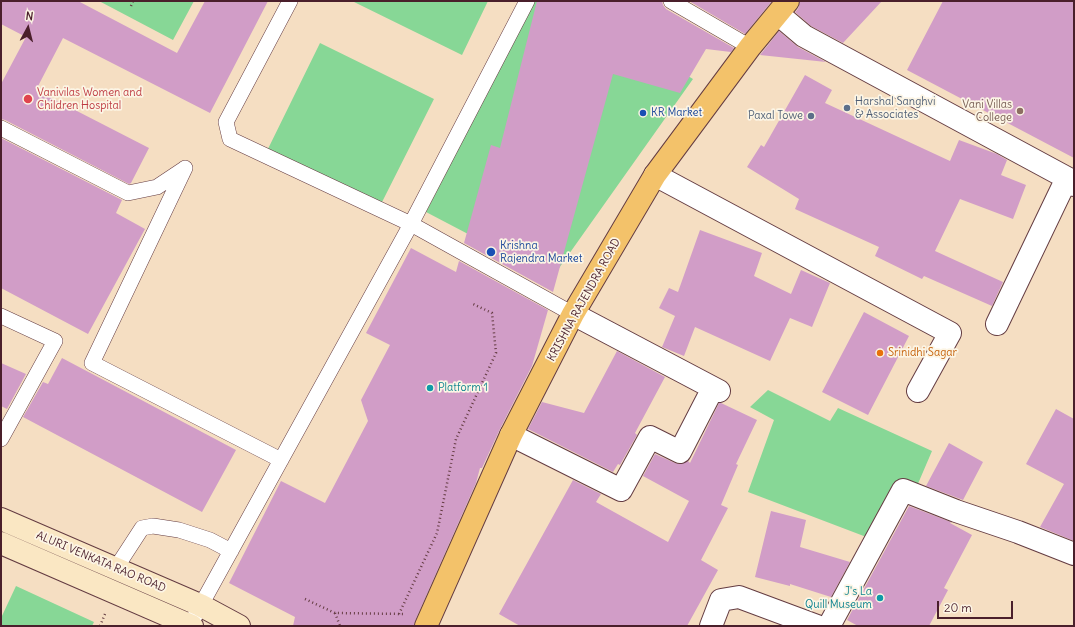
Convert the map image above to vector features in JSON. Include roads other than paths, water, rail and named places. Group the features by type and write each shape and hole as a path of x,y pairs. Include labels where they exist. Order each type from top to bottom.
{"main road":[{"name":"KRISHNA RAJENDRA ROAD","path":"428,622 511,435 573,314 655,175 750,47 783,7"},
{"name":"ALURI VENKATA RAO ROAD","path":"1,519 200,604 239,626"},
{"name":"ALURI VENKATA RAO ROAD","path":"2,546 191,625"}],"street":[{"path":"783,7 804,36 1070,182 997,324"},
{"path":"655,175 950,333 918,391"},
{"path":"511,435 620,490 650,437 680,452 716,389 573,314"},
{"path":"829,626 903,490 1074,554"},
{"path":"711,626 721,600 739,597 817,626"}],"lane":[{"path":"290,1 226,122 230,139 411,224 573,314"},
{"path":"191,625 200,604 231,551 411,224 527,1"},
{"path":"670,1 750,47"},
{"path":"1,128 128,193 157,187 185,168 92,364 281,460"},
{"path":"1,316 55,341 1,439"},
{"path":"116,568 142,528 153,526 179,530 210,540 231,551"}],"place":[{"name":"Vanivilas Women and Children Hospital","path":"28,99"},
{"name":"Harshal Sanghvi & Associates","path":"847,108"},
{"name":"Vani Villas College","path":"1020,111"},
{"name":"KR Market","path":"643,113"},
{"name":"Paxal Towe","path":"811,116"},
{"name":"Krishna Rajendra Market","path":"491,252"},
{"name":"Srinidhi Sagar","path":"880,353"},
{"name":"Platform 1","path":"430,388"},
{"name":"J's La Quill Museum","path":"880,598"}]}
